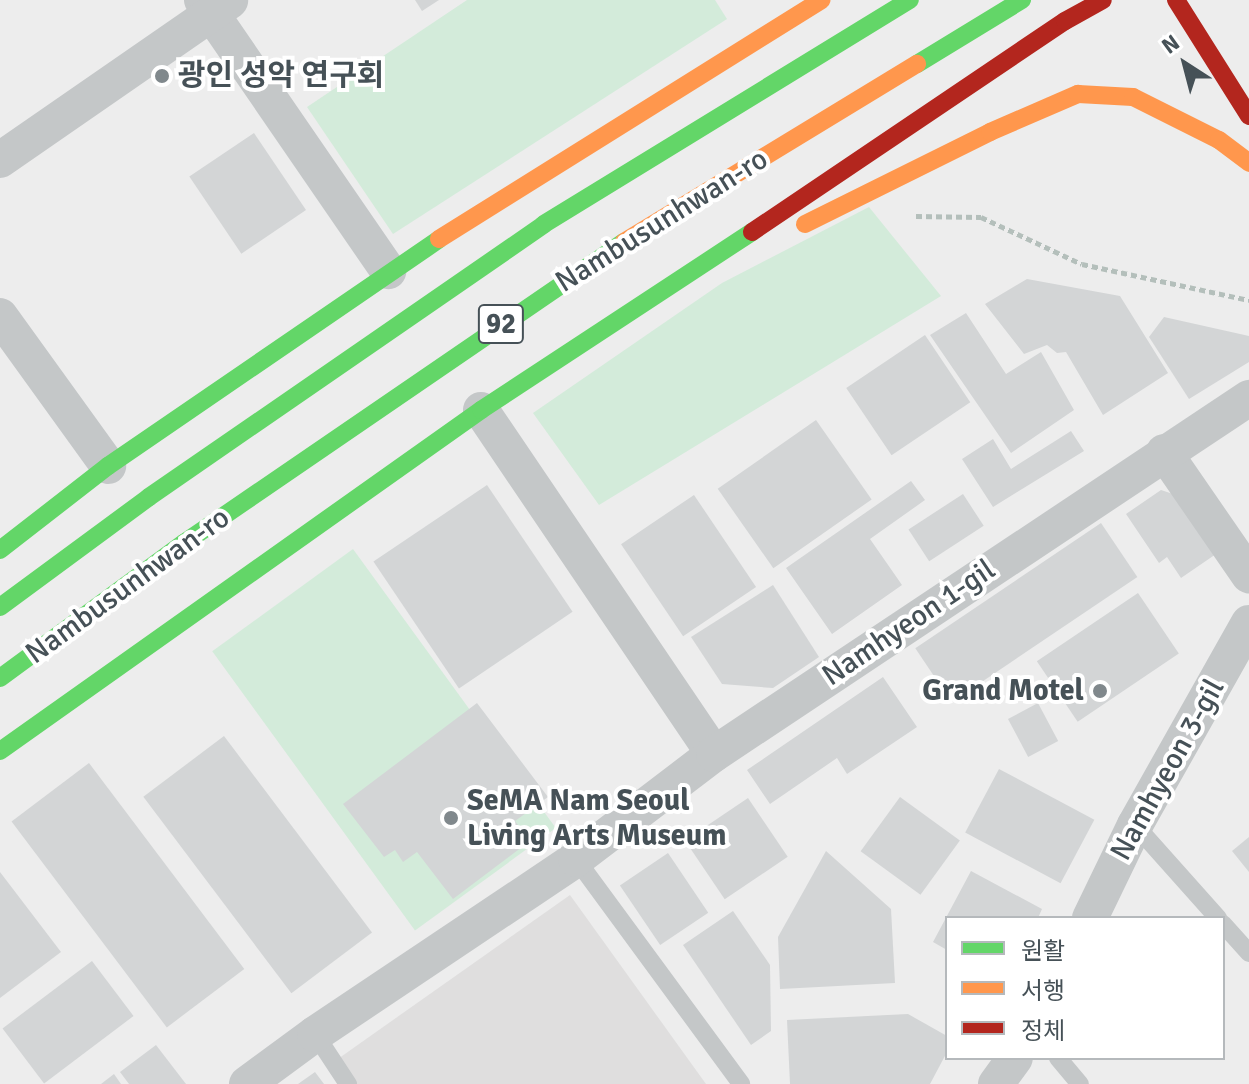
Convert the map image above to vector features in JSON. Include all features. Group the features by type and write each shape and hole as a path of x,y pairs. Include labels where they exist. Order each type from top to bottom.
{"main road":[{"path":"0,550 108,466 388,271 822,0"},
{"name":"Nambusunhwan-ro","path":"0,607 149,497 544,224 910,0"},
{"name":"Nambusunhwan-ro","path":"0,678 184,543 579,270 1022,0"},
{"name":"Nambusunhwan-ro","path":"0,751 481,410 642,306 1065,21 1103,0"},
{"path":"1176,0 1249,116"},
{"path":"767,33 772,11"},
{"path":"642,306 990,132 1078,94 1105,93 1133,97 1219,140 1249,163"}],"street":[{"path":"0,160 215,5 388,271"},
{"path":"0,316 108,466"},
{"name":"Namhyeon 1-gil","path":"247,1084 315,1034 576,859 714,754 1249,398"},
{"path":"481,410 714,754"},
{"path":"1164,452 1249,575"},
{"name":"Namhyeon 3-gil","path":"1091,916 1135,825 1249,623"},
{"path":"996,1084 1014,1060"}],"lane":[{"path":"1195,0 1249,85"},
{"path":"1135,825 1216,916"},
{"path":"576,859 741,1084"},
{"path":"1225,926 1249,953"},
{"path":"315,1034 348,1084"},
{"path":"1060,1060 1080,1084"}],"path":[{"path":"1082,264 1249,300"}],"shaded area":[{"path":"570,895 706,1084 352,1084 335,1061"}],"green space":[{"path":"467,0 715,0 727,19 393,234 307,107"},
{"path":"869,207 941,296 599,505 533,413 722,283"},
{"path":"353,549 556,828 415,930 212,651"}],"building":[{"path":"415,0 439,0 422,11"},
{"path":"254,133 306,210 241,254 189,177"},
{"path":"1027,279 1120,296 1168,373 1103,415 1066,352 1057,353 1047,345 1024,354 985,304"},
{"path":"966,313 1006,374 1041,352 1074,410 1011,453 930,335"},
{"path":"1164,317 1249,336 1249,362 1189,399 1149,337"},
{"path":"925,335 970,402 892,455 846,388"},
{"path":"816,420 872,499 773,568 718,489"},
{"path":"1071,431 1084,451 993,507 962,459 993,439 1011,469"},
{"path":"911,481 925,500 870,539 902,585 832,634 786,568"},
{"path":"487,485 573,612 459,688 373,562"},
{"path":"1161,490 1176,495 1216,554 1181,578 1167,557 1159,563 1126,514"},
{"path":"963,494 984,526 929,561 908,529"},
{"path":"694,495 756,587 683,636 621,544"},
{"path":"1101,523 1137,577 952,702 915,648"},
{"path":"773,585 819,657 773,688 722,684 691,637"},
{"path":"1138,593 1179,654 1078,722 1037,661"},
{"path":"883,677 917,727 847,774 837,758 770,804 747,770"},
{"path":"477,703 548,797 515,821 530,841 453,899 417,852 403,862 395,850 384,857 343,804"},
{"path":"1038,703 1058,741 1028,757 1008,719"},
{"path":"224,736 372,932 291,993 143,797"},
{"path":"89,763 244,969 167,1027 12,821"},
{"path":"999,769 1094,820 1061,883 965,833"},
{"path":"900,797 960,840 920,895 861,851"},
{"path":"748,798 788,857 725,899 685,840"},
{"path":"1249,837 1249,872 1232,851"},
{"path":"826,851 891,909 895,983 780,989 778,937"},
{"path":"668,853 708,913 660,945 620,885"},
{"path":"971,871 1042,909 1039,916 947,916"},
{"path":"0,872 61,952 0,998"},
{"path":"733,911 770,965 771,1031 751,1045 683,945"},
{"path":"945,920 945,949 933,942"},
{"path":"92,961 134,1016 44,1084 3,1028"},
{"path":"908,1014 945,1035 945,1056 930,1084 790,1084 787,1020"},
{"path":"156,1045 186,1084 129,1084 120,1072"},
{"path":"315,1072 324,1084 298,1084"},
{"path":"114,1074 121,1084 101,1084"}],"traffic: fast":[{"path":"0,607 149,497 544,224 910,0"},
{"path":"917,64 1022,0"},
{"path":"0,751 481,410 752,232"},
{"path":"0,550 108,466 439,239"},
{"path":"0,678 184,543 624,242"}],"traffic: slow":[{"path":"439,239 822,0"},
{"path":"624,242 917,64"},
{"path":"805,224 990,132 1078,94 1133,97 1219,140 1249,163"}],"traffic: jam":[{"path":"752,232 1065,21 1103,0"},
{"path":"1176,0 1249,116"}],"place":[{"name":"광인 성악 연구회","path":"162,76"},
{"name":"Grand Motel","path":"1100,691"},
{"name":"SeMA Nam Seoul Living Arts Museum","path":"451,818"}]}
